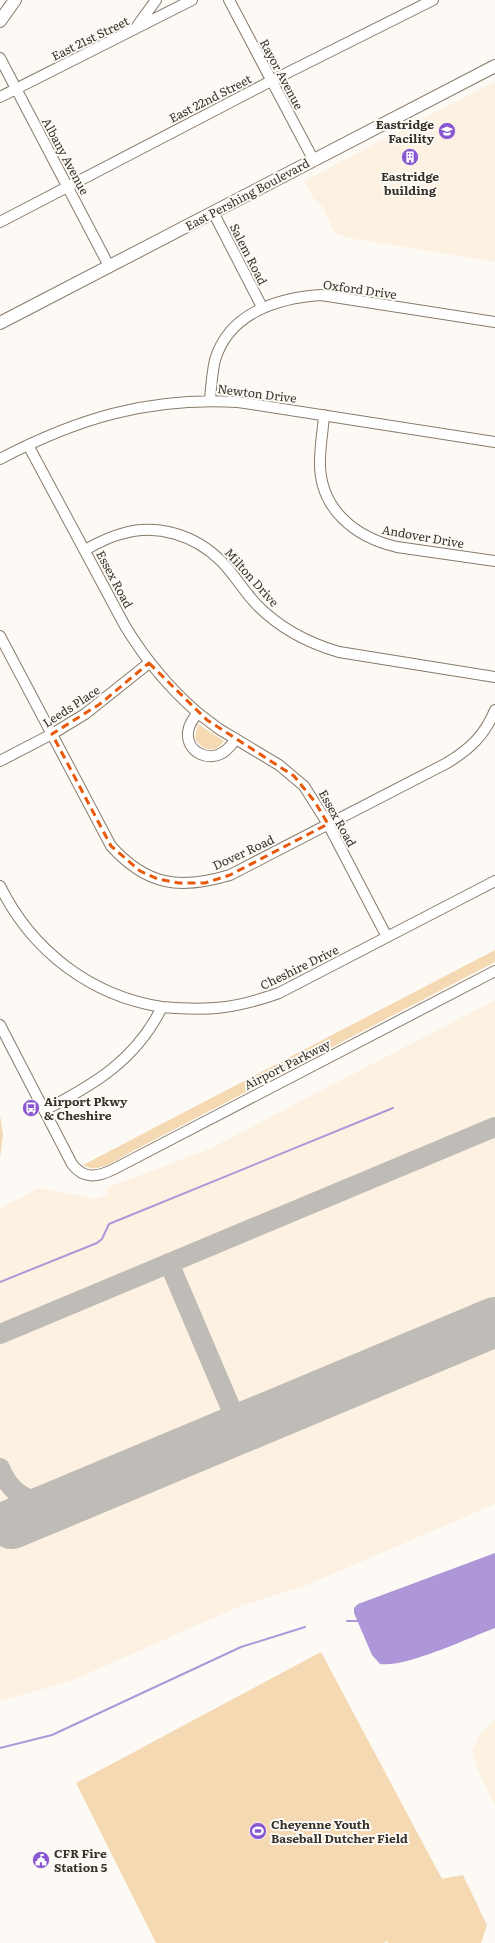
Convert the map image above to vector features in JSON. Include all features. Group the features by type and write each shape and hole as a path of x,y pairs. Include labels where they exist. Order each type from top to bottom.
{"main road":[{"path":"0,21 15,0"},
{"name":"East Pershing Boulevard","path":"0,323 313,159 495,66"}],"street":[{"path":"134,31 156,0"},
{"name":"East 21st Street","path":"0,97 134,31 192,0"},
{"name":"Rayor Avenue","path":"229,0 313,159"},
{"name":"East 22nd Street","path":"0,222 271,81 433,0"},
{"name":"Albany Avenue","path":"0,58 109,266"},
{"name":"Salem Road","path":"213,212 262,307"},
{"name":"Oxford Drive","path":"210,400 214,368 221,346 238,324 262,307 292,298 321,296 495,322"},
{"name":"Newton Drive","path":"0,459 28,444 107,414 176,402 210,400 238,402 495,442"},
{"name":"Andover Drive","path":"324,415 320,462 322,480 333,508 354,529 381,543 397,547 495,561"},
{"name":"Essex Road","path":"28,444 124,626 149,663 163,680 198,713 236,739 279,764 304,786 328,824 387,937"},
{"name":"Milton Drive","path":"85,550 120,534 137,530 156,530 186,536 199,543 222,562 257,605 272,619 286,630 318,646 339,652 495,677"},
{"name":"Dover Road","path":"0,636 110,846 123,860 140,871 158,879 179,883 205,883 230,875 447,763 468,750 481,737 495,710"},
{"name":"Leeds Place","path":"0,761 52,734 100,704 149,663"},
{"path":"198,713 189,724 187,734 190,744 197,753 205,757 215,756 225,752 236,739"},
{"name":"Cheshire Drive","path":"0,886 15,913 28,931 61,964 96,987 142,1004 200,1010 227,1008 254,1002 301,983 495,881"},
{"name":"Airport Parkway","path":"45,1110 72,1164 79,1171 90,1176 96,1176 108,1172 495,971"},
{"path":"0,1025 45,1110 78,1093 106,1076 126,1057 152,1027 162,1006"}],"highlighted area":[{"path":"149,663 207,720 294,776 315,802 328,824 230,875 205,883 179,883 158,879 140,871 111,846 52,734 100,704"}],"shaded area":[{"name":"Eastridge Facility","path":"495,81 495,262 348,238 335,233 322,206 313,198 304,181"},
{"path":"198,724 224,741 217,748 213,749 201,746 195,738"},
{"path":"495,950 495,962 106,1166 94,1168 83,1165"},
{"path":"495,1000 495,1504 307,1585 238,1607 71,1681 0,1701 0,1208 39,1188 97,1199 108,1194 106,1188 209,1149"},
{"path":"0,1115 3,1135 0,1158"},
{"path":"495,1553 495,1628 421,1657 391,1664 380,1664 372,1655 354,1613 354,1608 358,1604"},
{"name":"Cheyenne Youth Baseball Dutcher Field","path":"321,1652 442,1879 463,1875 487,1925 481,1943 388,1943 387,1941 384,1943 156,1943 76,1783"},
{"path":"495,1719 495,1806 477,1769 472,1750 481,1733"}],"waterway":[{"path":"0,1282 97,1243 102,1239 109,1224 393,1108"},
{"path":"347,1621 357,1621"},
{"path":"0,1748 52,1735 241,1647 305,1627"}],"taxiway":[{"path":"0,1334 495,1127"},
{"path":"169,1263 233,1413 244,1421 263,1419"},
{"path":"0,1468 6,1480 14,1489 22,1496 32,1500 42,1502 66,1500 78,1497"}],"runway":[{"path":"12,1524 495,1322"}],"place":[{"name":"Eastridge Facility","path":"447,131"},
{"name":"Eastridge building","path":"410,157"},
{"name":"Airport Pkwy & Cheshire","path":"31,1108"},
{"name":"Cheyenne Youth Baseball Dutcher Field","path":"258,1831"},
{"name":"CFR Fire Station 5","path":"41,1860"}]}
